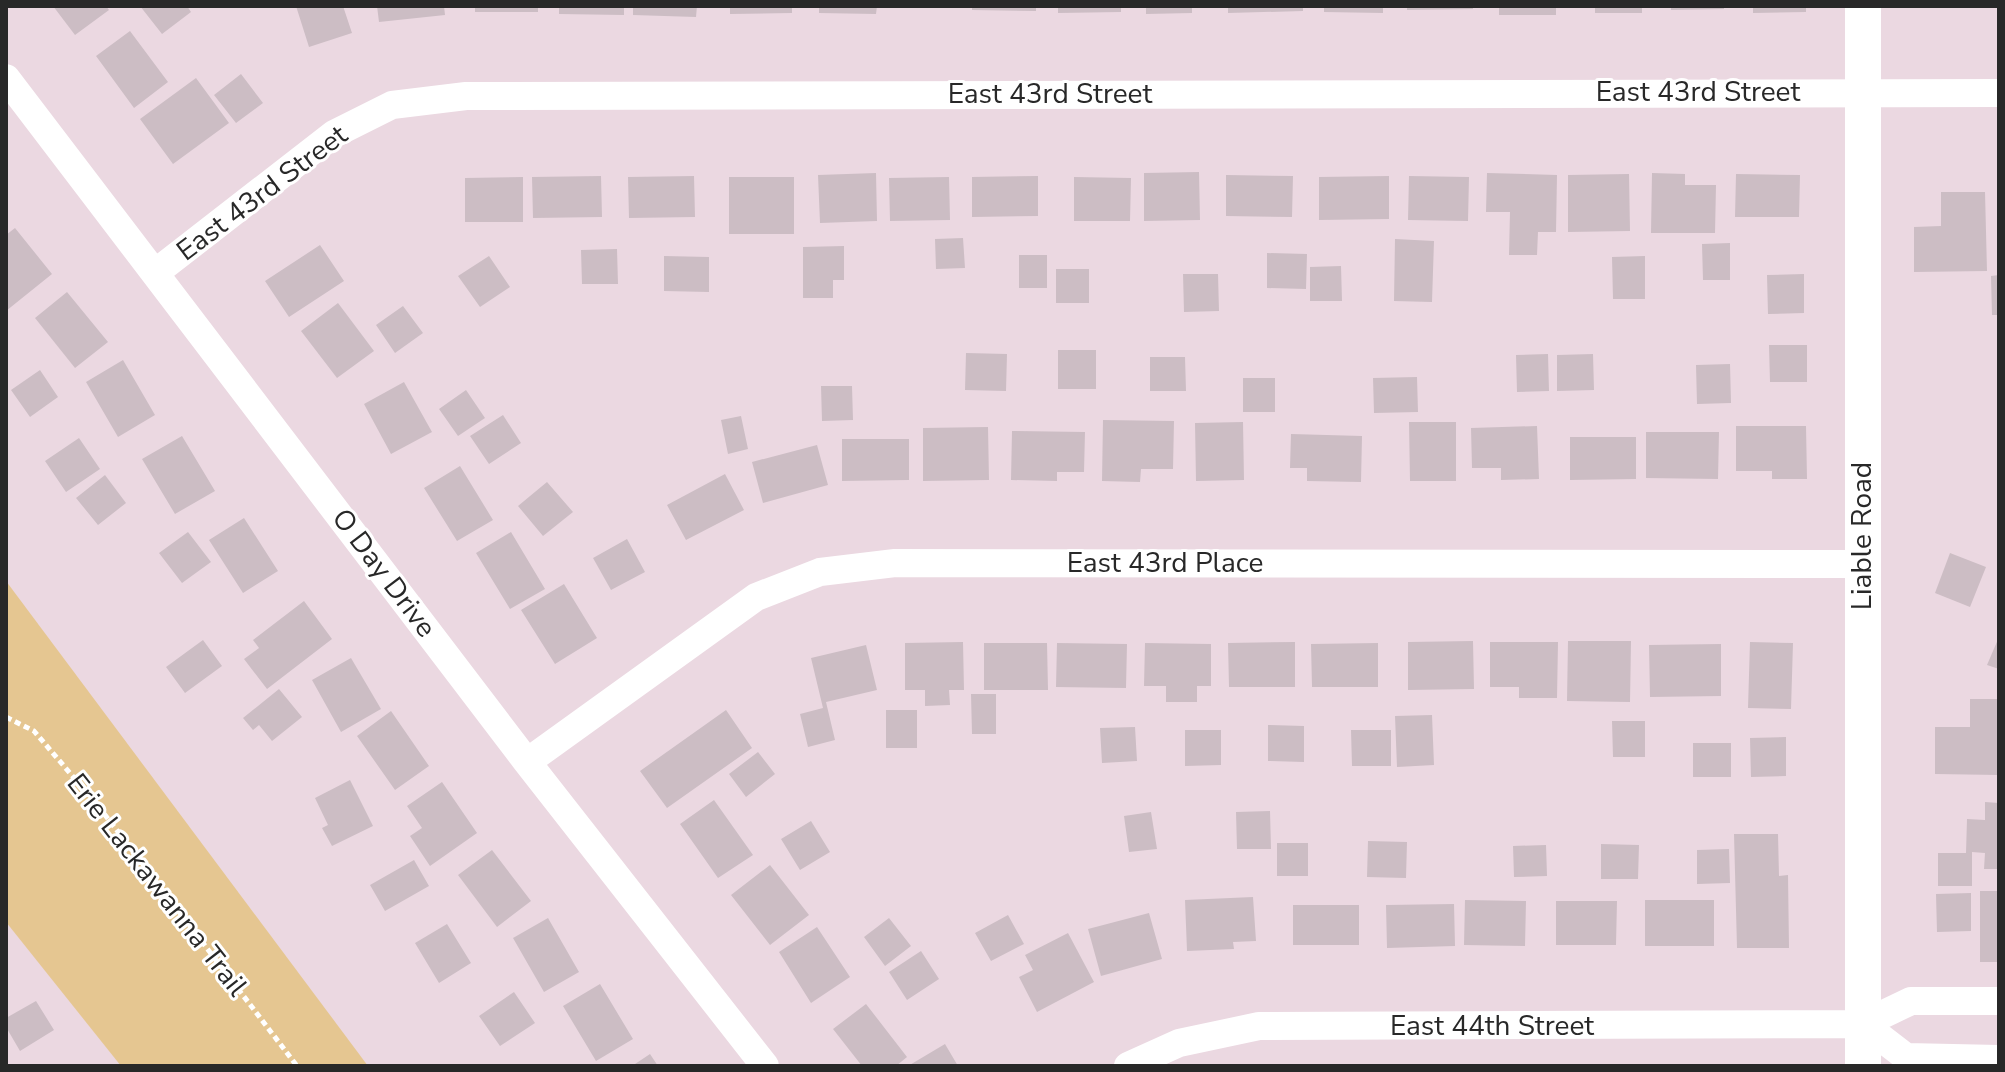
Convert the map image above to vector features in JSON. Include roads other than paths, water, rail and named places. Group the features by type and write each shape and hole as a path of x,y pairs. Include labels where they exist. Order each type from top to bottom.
{"street":[{"name":"Liable Road","path":"1863,6 1863,1066"},
{"name":"O Day Drive","path":"6,78 527,762 765,1066"},
{"name":"East 43rd Street","path":"155,273 334,134 392,105 466,96 1999,93"},
{"name":"East 43rd Place","path":"527,762 756,597 820,572 895,563 1862,564"},
{"name":"East 44th Street","path":"1128,1066 1179,1043 1259,1026 1863,1024 1911,1001 1999,1001"},
{"path":"1863,1024 1906,1057 1999,1059"}]}
